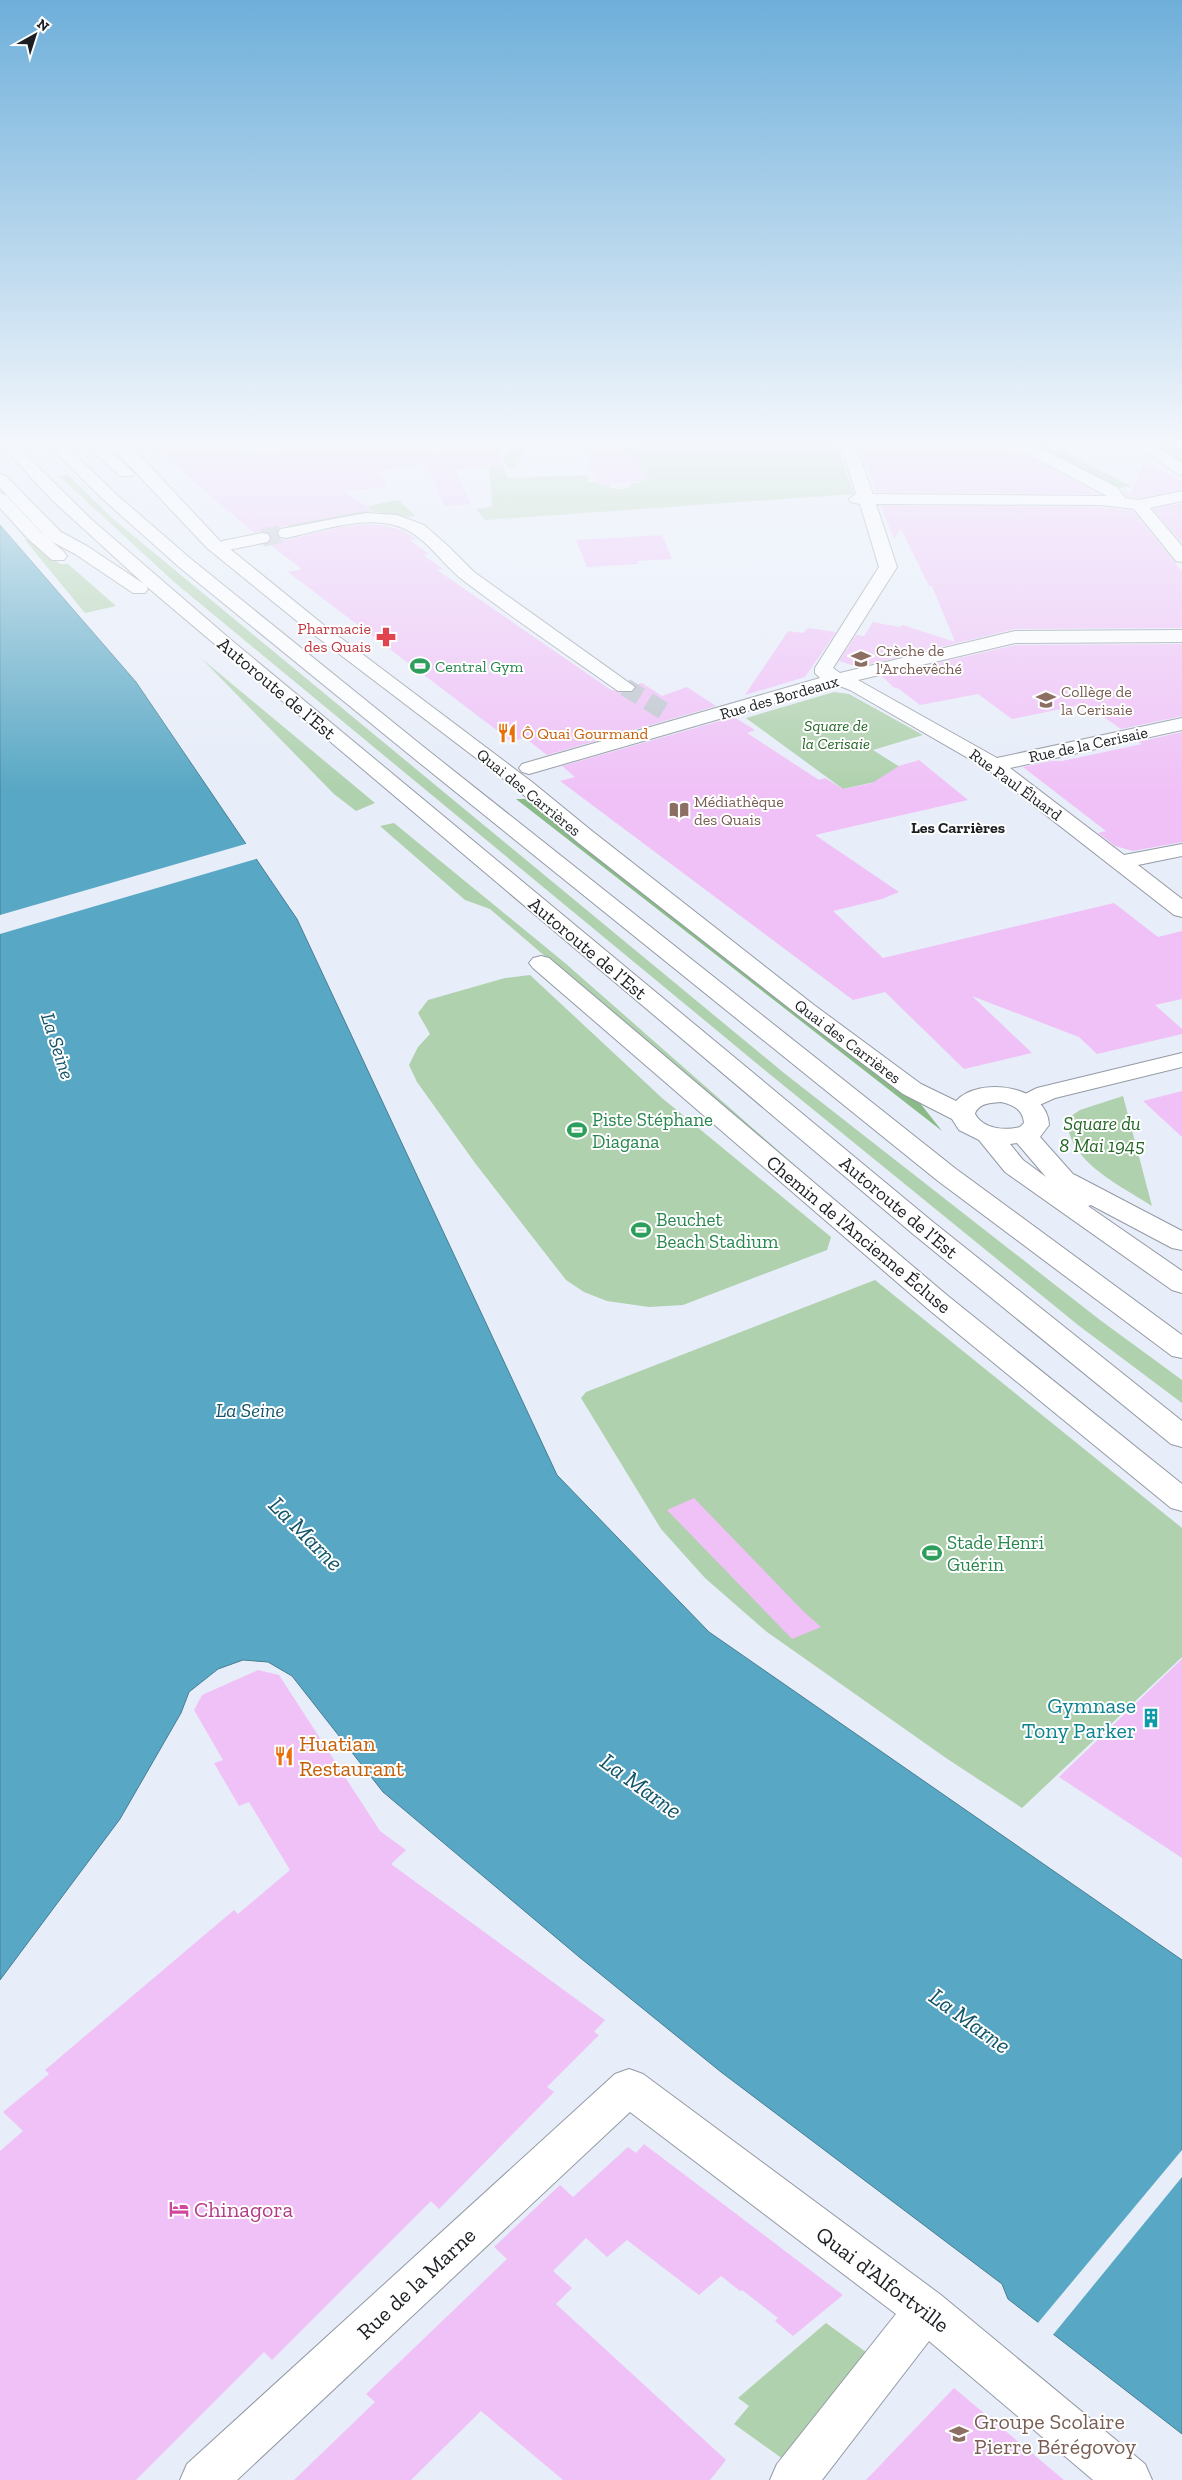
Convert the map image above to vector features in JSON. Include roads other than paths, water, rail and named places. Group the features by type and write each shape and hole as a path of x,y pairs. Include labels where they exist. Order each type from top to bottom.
{"main road":[{"path":"96,560 223,643"},
{"name":"Autoroute de l’Est","path":"126,560 923,1228 1182,1436"},
{"name":"Autoroute de l’Est","path":"181,560 948,1175 1182,1349"},
{"name":"Quai des Carrières","path":"239,560 319,630 521,771 584,836 806,1010 912,1089 968,1106 968,1125 988,1135"},
{"path":"453,560 468,576 625,687"},
{"path":"837,679 824,673 824,668 888,567 885,560"},
{"name":"Rue des Bordeaux","path":"521,771 837,679 1015,637 1182,636"},
{"name":"Rue Paul Éluard","path":"837,679 856,686 994,765 1182,910"},
{"path":"666,713 683,724"},
{"name":"Rue de la Cerisaie","path":"994,765 1182,724"},
{"path":"1121,862 1182,850"},
{"name":"Chemin de l'Ancienne Écluse","path":"541,963 896,1266 1106,1441 1182,1500"},
{"path":"1026,1103 1046,1093 1182,1060"},
{"path":"968,1106 989,1096 1006,1096 1026,1103 1034,1109 1038,1116 1038,1124 1033,1130 1024,1135 1006,1137 988,1135"},
{"path":"988,1135 1014,1166 1182,1284"},
{"path":"1024,1135 1063,1179 1144,1246 1182,1271"},
{"path":"1063,1179 1182,1242"},
{"name":"Quai d'Alfortville","path":"629,2087 926,2310 1129,2480"},
{"name":"Rue de la Marne","path":"204,2480 629,2087"},
{"path":"793,2480 926,2310"}],"water":[{"name":"La Seine","path":"0,560 30,560 136,682 297,919 557,1475 709,1632 1182,1960 1182,2434 1008,2299 1002,2284 721,2072 578,1956 383,1792 292,1676 268,1662 243,1660 218,1669 189,1692 181,1713 120,1819 0,1980"}],"tunnel":[{"path":"625,687 667,713"}],"place":[{"name":"Pharmacie des Quais","path":"386,637"},
{"name":"Crèche de l'Archevêché","path":"861,659"},
{"name":"Central Gym","path":"420,666"},
{"name":"Collège de la Cerisaie","path":"1046,700"},
{"name":"Ô Quai Gourmand","path":"507,733"},
{"name":"Médiathèque des Quais","path":"679,810"},
{"name":"Piste Stéphane Diagana","path":"577,1130"},
{"name":"Beuchet Beach Stadium","path":"641,1230"},
{"name":"Stade Henri Guérin","path":"932,1553"},
{"name":"Gymnase Tony Parker","path":"1151,1718"},
{"name":"Huatian Restaurant","path":"284,1756"},
{"name":"Chinagora","path":"179,2209"},
{"name":"Groupe Scolaire Pierre Bérégovoy","path":"959,2434"}],"district":[{"name":"Les Carrières","path":"958,827"}],"park label":[{"name":"Square de la Cerisaie","path":"836,734"},
{"name":"Square du 8 Mai 1945","path":"1102,1134"}],"water label":[{"name":"La Marne","path":"306,1534"},
{"name":"La Marne","path":"641,1786"},
{"name":"La Marne","path":"970,2021"}]}
